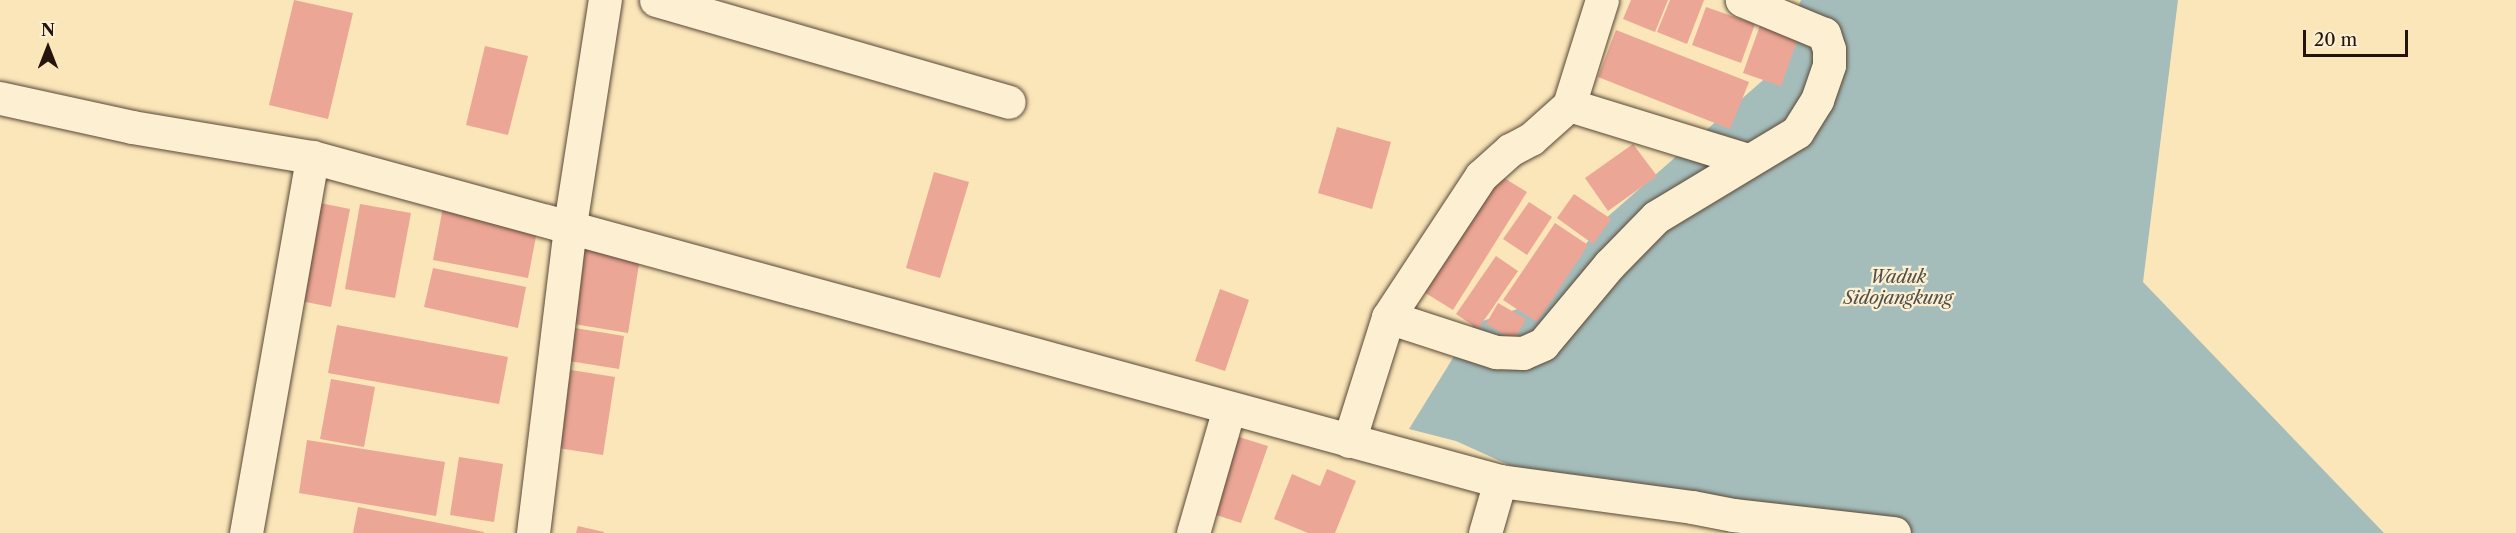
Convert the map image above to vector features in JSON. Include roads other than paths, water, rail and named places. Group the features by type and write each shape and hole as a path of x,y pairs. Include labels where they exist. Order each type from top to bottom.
{"street":[{"path":"533,533 570,225 605,0"},
{"path":"656,0 1009,102"},
{"path":"1349,441 1388,316 1481,176 1510,150 1531,140 1569,105 1602,0"},
{"path":"1388,316 1496,352 1523,353 1543,344 1609,266 1656,217 1797,132 1817,100 1829,65 1829,49 1824,34 1742,0"},
{"path":"0,98 132,127 312,157 570,225 1500,481 1692,507 1731,524 1894,533"},
{"path":"1569,105 1748,160"},
{"path":"246,533 312,157"},
{"path":"1193,533 1229,408"},
{"path":"1485,533 1500,481"}],"water":[{"name":"Waduk Sidojangkung","path":"1801,0 2178,0 2143,282 2384,533 1883,533 1566,491 1456,441 1409,429 1474,324 1543,300 1605,219 1770,74"}]}
